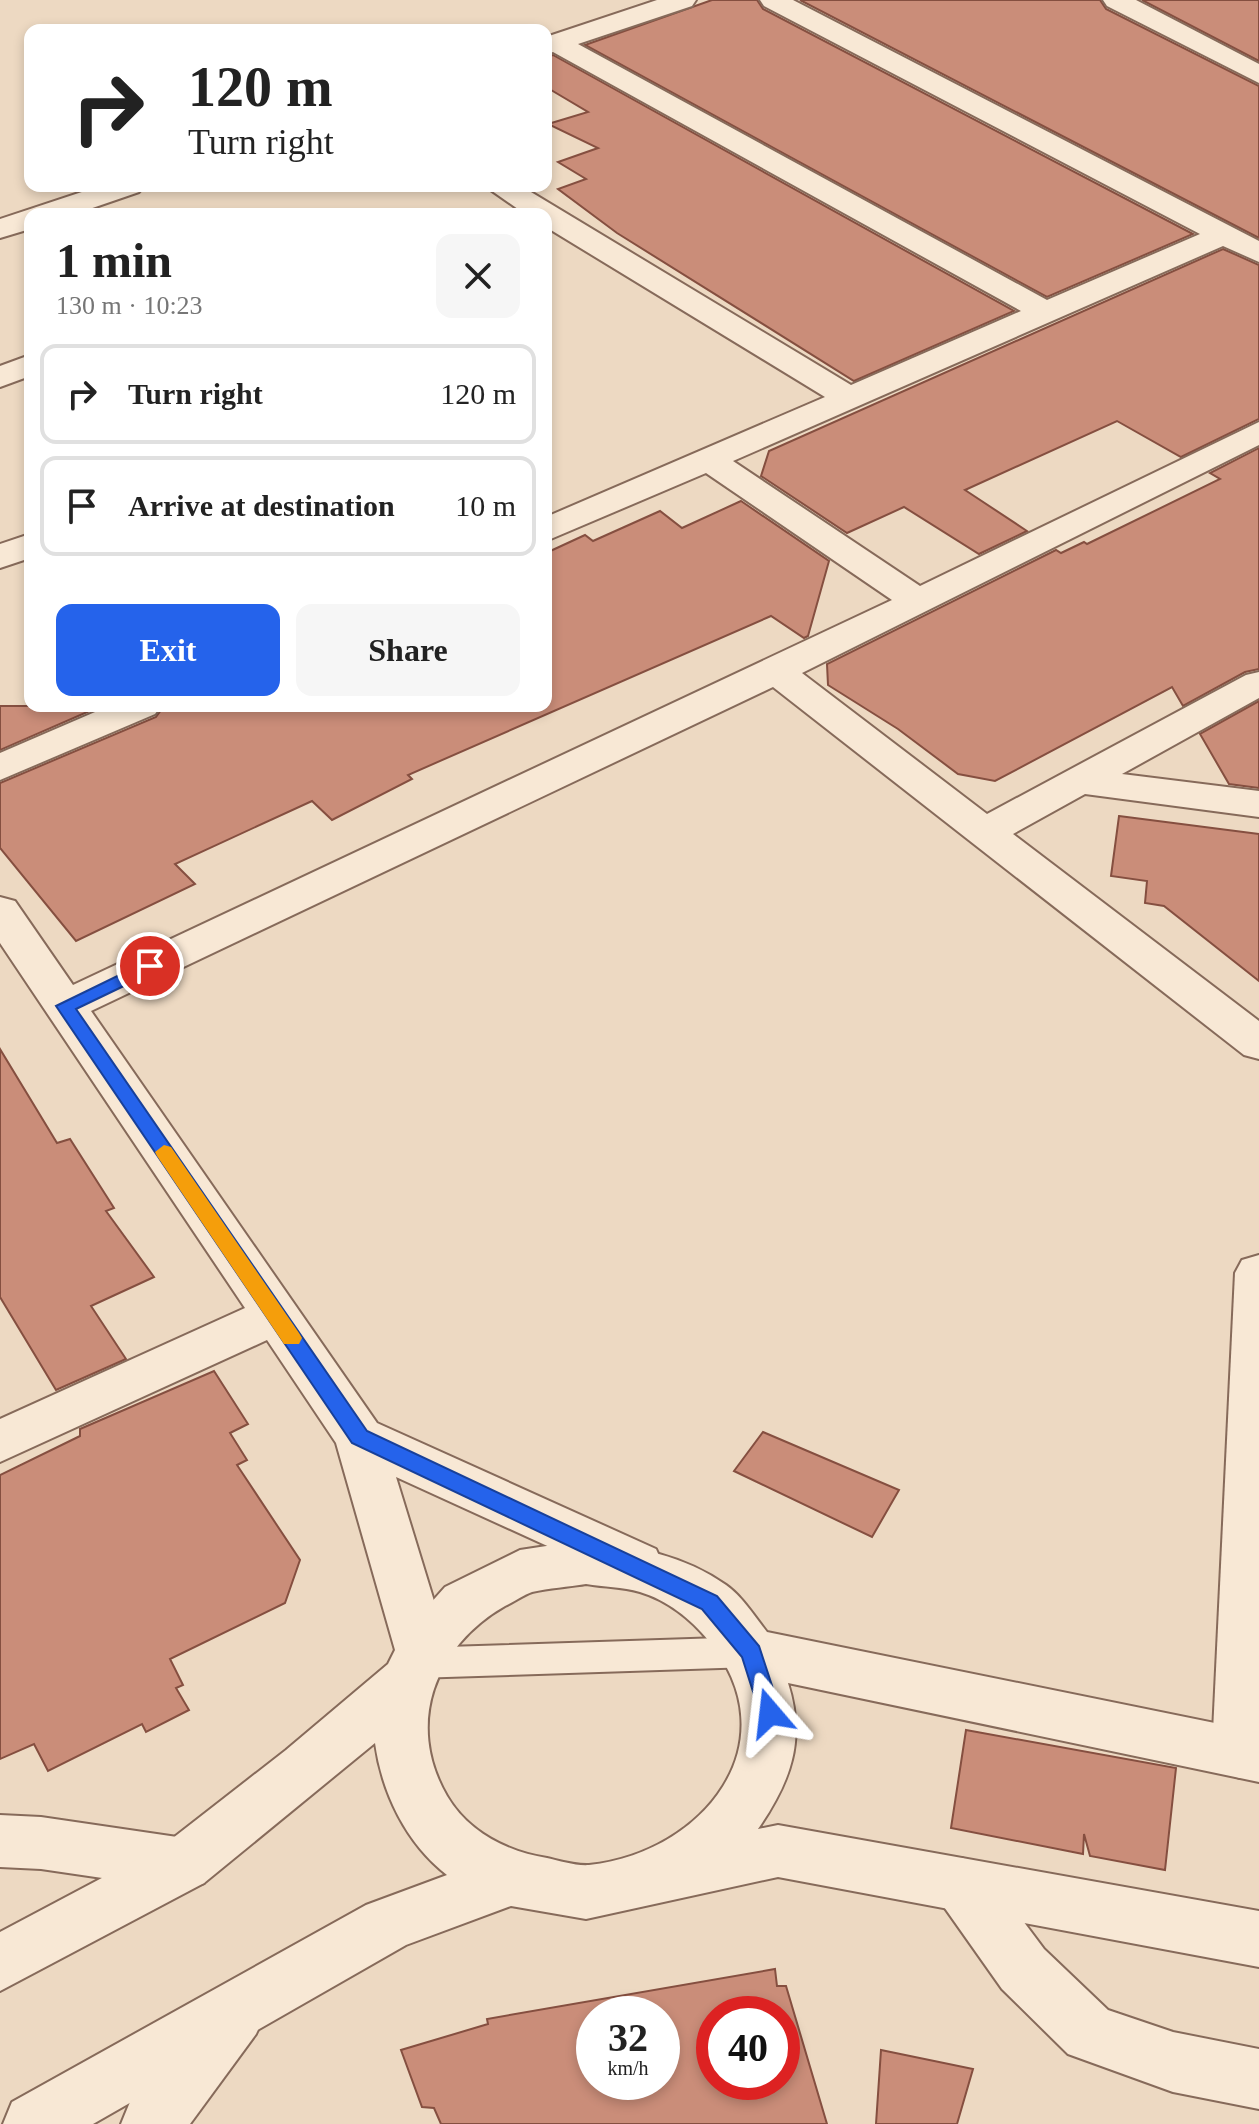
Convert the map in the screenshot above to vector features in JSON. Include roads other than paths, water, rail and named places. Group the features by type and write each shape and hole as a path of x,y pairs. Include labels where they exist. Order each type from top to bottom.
{"street":[{"path":"552,44 683,0"},
{"path":"773,0 1259,253"},
{"path":"1116,0 1259,75"},
{"path":"552,45 1046,312"},
{"path":"64,208 111,192"},
{"path":"123,192 137,208"},
{"path":"510,192 536,208"},
{"path":"552,217 850,398"},
{"path":"0,229 24,221"},
{"path":"553,519 708,459 1223,235"},
{"path":"0,377 24,367"},
{"path":"65,1006 776,671 1259,432"},
{"path":"708,459 918,601"},
{"path":"0,557 24,547"},
{"path":"776,671 1259,1044"},
{"path":"985,832 1259,683"},
{"path":"0,768 128,712"},
{"path":"1082,781 1259,804"},
{"path":"0,911 359,1437 415,1665 400,1728 407,1774 429,1818 465,1855 511,1879 586,1892 778,1851 1259,1939"},
{"path":"751,1652 1250,1755 1259,1273"},
{"path":"0,1442 275,1315"},
{"path":"359,1437 649,1571 709,1602 751,1652 770,1713 761,1778 721,1836 661,1875"},
{"path":"0,1963 184,1864 306,1768 415,1665 464,1603 520,1572 586,1562 649,1571"},
{"path":"0,1841 41,1843 184,1864"},
{"path":"34,2124 387,1924 511,1879"},
{"path":"962,1885 1023,1969 1089,2033 1173,2062 1259,2079"},
{"path":"152,2124 241,2007"}],"lane":[{"path":"415,1665 751,1652"}]}
